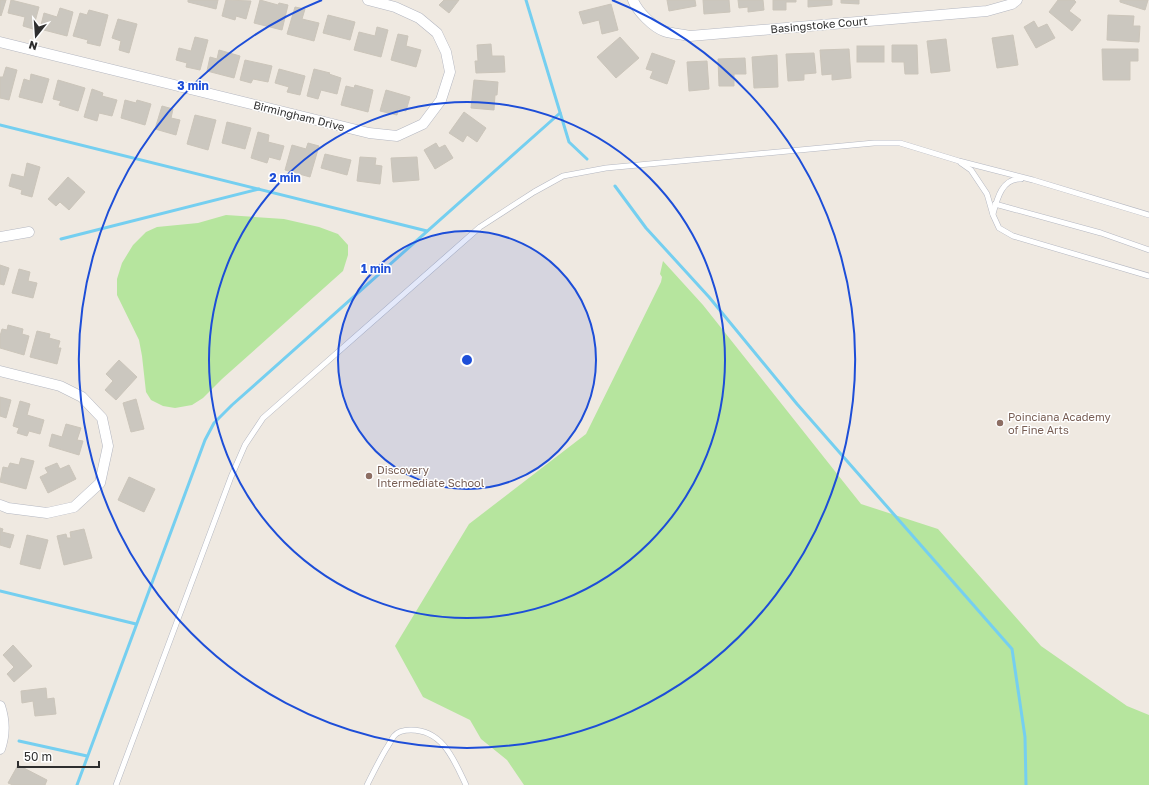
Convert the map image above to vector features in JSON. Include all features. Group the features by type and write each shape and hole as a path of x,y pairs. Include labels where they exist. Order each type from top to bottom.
{"street":[{"name":"Birmingham Drive","path":"0,42 369,133 397,136 423,124 442,100 450,72 446,52 437,34 420,18 395,7 368,0"},
{"name":"Basingstoke Court","path":"633,0 647,20 664,31 690,36 987,10 1012,4 1017,0"},
{"path":"0,237 29,232"},
{"path":"0,371 60,386 82,397 102,418 108,446 100,483 74,507 46,513 0,506"},
{"path":"0,706 4,724 0,749"}],"lane":[{"path":"116,785 231,477 245,445 263,418 480,227 534,192 563,176 606,168 874,142 900,143 959,161 1033,180 1149,215"},
{"path":"959,161 971,170 987,194 993,215 999,228 1013,236 1149,276"},
{"path":"993,215 1004,186 1015,179 1033,180"},
{"path":"996,204 1101,233 1149,250"},
{"path":"367,785 378,762 394,735 401,731 408,730 422,731 437,738 450,754 466,785"}],"green space":[{"path":"226,215 284,219 319,227 338,234 348,245 348,255 343,271 222,379 203,398 192,405 175,408 163,406 151,400 146,392 139,340 117,295 117,279 122,263 133,245 146,232 157,227 198,223"},
{"path":"663,261 703,305 861,504 938,529 1041,646 1127,706 1149,715 1149,785 524,785 507,760 481,739 470,720 423,697 395,646 469,524 586,434 661,282 662,277 660,274"}],"building":[{"path":"0,0 6,0 1,16 0,15"},
{"path":"11,0 39,7 33,29 23,26 25,17 8,13"},
{"path":"188,0 218,0 216,9 188,2"},
{"path":"226,0 251,1 246,19 236,16 235,20 222,16"},
{"path":"260,0 278,5 279,3 288,5 282,30 254,23"},
{"path":"444,0 459,0 449,13 439,5"},
{"path":"667,0 695,0 696,6 669,11"},
{"path":"703,0 729,0 730,12 704,14"},
{"path":"738,0 763,0 764,10 748,12 748,7 739,8"},
{"path":"773,0 796,0 796,2 786,2 786,10 773,10"},
{"path":"808,0 832,0 832,5 808,7"},
{"path":"841,0 859,0 859,4 841,3"},
{"path":"1058,0 1074,0 1076,2 1069,11 1081,20 1072,31 1049,12"},
{"path":"1120,0 1148,0 1145,10 1120,2"},
{"path":"611,4 618,30 602,34 599,20 583,24 579,12"},
{"path":"295,7 305,9 302,19 319,23 314,41 287,34"},
{"path":"60,8 73,12 67,36 40,29 44,13 57,17"},
{"path":"89,10 108,15 100,46 87,43 88,40 73,36 80,13 87,15"},
{"path":"328,15 355,22 350,40 323,33"},
{"path":"1108,15 1134,16 1133,26 1140,26 1139,42 1107,40"},
{"path":"118,19 137,24 129,53 119,50 121,41 112,38"},
{"path":"1034,21 1038,28 1047,24 1055,38 1036,48 1024,27"},
{"path":"377,27 388,30 381,57 354,50 359,32 375,36"},
{"path":"398,34 408,36 406,46 421,50 416,67 391,60"},
{"path":"1013,35 1018,65 997,68 992,38"},
{"path":"195,37 208,40 200,70 186,67 187,63 176,60 179,48 191,51"},
{"path":"620,37 639,58 616,78 597,57"},
{"path":"946,39 950,71 931,73 927,41"},
{"path":"491,44 492,56 504,56 505,72 476,73 475,61 478,61 477,45"},
{"path":"892,45 917,45 918,74 905,74 904,62 892,62"},
{"path":"857,46 884,46 884,62 857,62"},
{"path":"849,49 851,78 832,80 832,74 822,75 820,50"},
{"path":"1102,49 1138,49 1138,61 1130,61 1130,80 1103,80"},
{"path":"219,50 240,56 234,78 207,71 210,57 217,59"},
{"path":"652,53 675,61 667,84 650,78 653,71 646,69"},
{"path":"814,53 816,73 804,74 804,80 788,81 786,54"},
{"path":"777,55 778,87 754,88 752,57"},
{"path":"745,58 746,74 734,74 734,86 719,86 718,59"},
{"path":"245,60 272,66 268,82 253,79 251,83 240,80"},
{"path":"707,61 709,89 689,91 687,62"},
{"path":"6,67 17,70 9,100 0,98 0,77 3,77"},
{"path":"279,69 305,76 300,95 287,92 289,87 275,83"},
{"path":"314,69 330,73 329,74 341,78 337,94 321,90 318,99 307,96"},
{"path":"31,74 49,79 42,103 19,97 24,79 30,81"},
{"path":"58,80 85,88 78,111 59,105 61,101 53,99"},
{"path":"474,80 498,82 494,110 471,108"},
{"path":"355,85 373,90 368,112 341,105 346,86 354,88"},
{"path":"92,89 103,93 102,96 117,100 112,116 99,113 97,121 84,117"},
{"path":"386,90 410,97 406,111 398,109 397,115 380,111"},
{"path":"125,100 136,103 137,100 151,104 145,125 121,118"},
{"path":"162,106 173,109 171,118 180,120 176,135 155,129"},
{"path":"464,112 486,128 477,142 467,135 463,142 449,133"},
{"path":"195,115 216,120 208,150 187,144"},
{"path":"227,122 251,128 245,149 222,143"},
{"path":"258,132 269,135 268,142 284,146 280,160 269,157 267,163 251,158"},
{"path":"308,143 319,146 310,177 285,170 292,145 306,149"},
{"path":"436,143 439,148 445,145 453,158 435,169 424,150"},
{"path":"325,154 351,160 347,175 321,168"},
{"path":"360,157 376,158 375,165 382,166 380,184 357,181"},
{"path":"417,157 419,180 393,182 391,158"},
{"path":"27,163 40,167 32,197 21,194 22,190 9,186 12,174 24,177"},
{"path":"68,177 85,192 69,210 60,202 56,206 48,199"},
{"path":"0,265 9,268 4,285 0,284"},
{"path":"19,269 30,272 28,281 37,283 33,298 12,293"},
{"path":"8,325 23,329 22,334 29,336 24,355 0,348 0,336 2,329 7,330"},
{"path":"37,331 50,334 49,338 60,341 58,348 61,348 57,364 30,357"},
{"path":"119,360 137,377 116,400 105,390 113,381 106,374"},
{"path":"0,397 11,400 6,418 0,416"},
{"path":"136,399 144,429 131,432 123,403"},
{"path":"20,401 30,404 27,415 44,420 40,434 29,431 27,436 17,433 19,428 13,426"},
{"path":"66,424 81,428 77,440 83,441 79,455 49,446 52,434 62,437"},
{"path":"21,458 34,461 26,489 0,482 3,467 8,468 10,463 19,465"},
{"path":"57,463 60,469 69,465 76,479 48,493 40,477 48,473 45,468"},
{"path":"129,477 155,489 144,512 118,500"},
{"path":"0,528 3,529 2,532 14,535 10,548 0,545"},
{"path":"84,529 92,558 64,565 57,536 66,534 67,538 71,538 70,532"},
{"path":"27,535 48,540 40,569 20,564"},
{"path":"13,645 32,666 14,682 7,674 14,667 3,655"},
{"path":"46,688 47,699 54,698 56,714 35,716 33,701 22,703 21,691"},
{"path":"18,765 47,780 45,785 13,785 8,783"}],"waterway":[{"path":"526,0 569,142 587,159"},
{"path":"77,785 205,440 214,423 232,405 560,113"},
{"path":"0,125 427,231"},
{"path":"615,186 646,228 709,297 797,404 1012,649 1025,737 1026,785"},
{"path":"61,239 259,189"},
{"path":"0,591 136,624"},
{"path":"19,741 87,756"}],"place":[{"name":"Poinciana Academy of Fine Arts","path":"1000,423"},
{"name":"Discovery Intermediate School","path":"369,476"}]}
